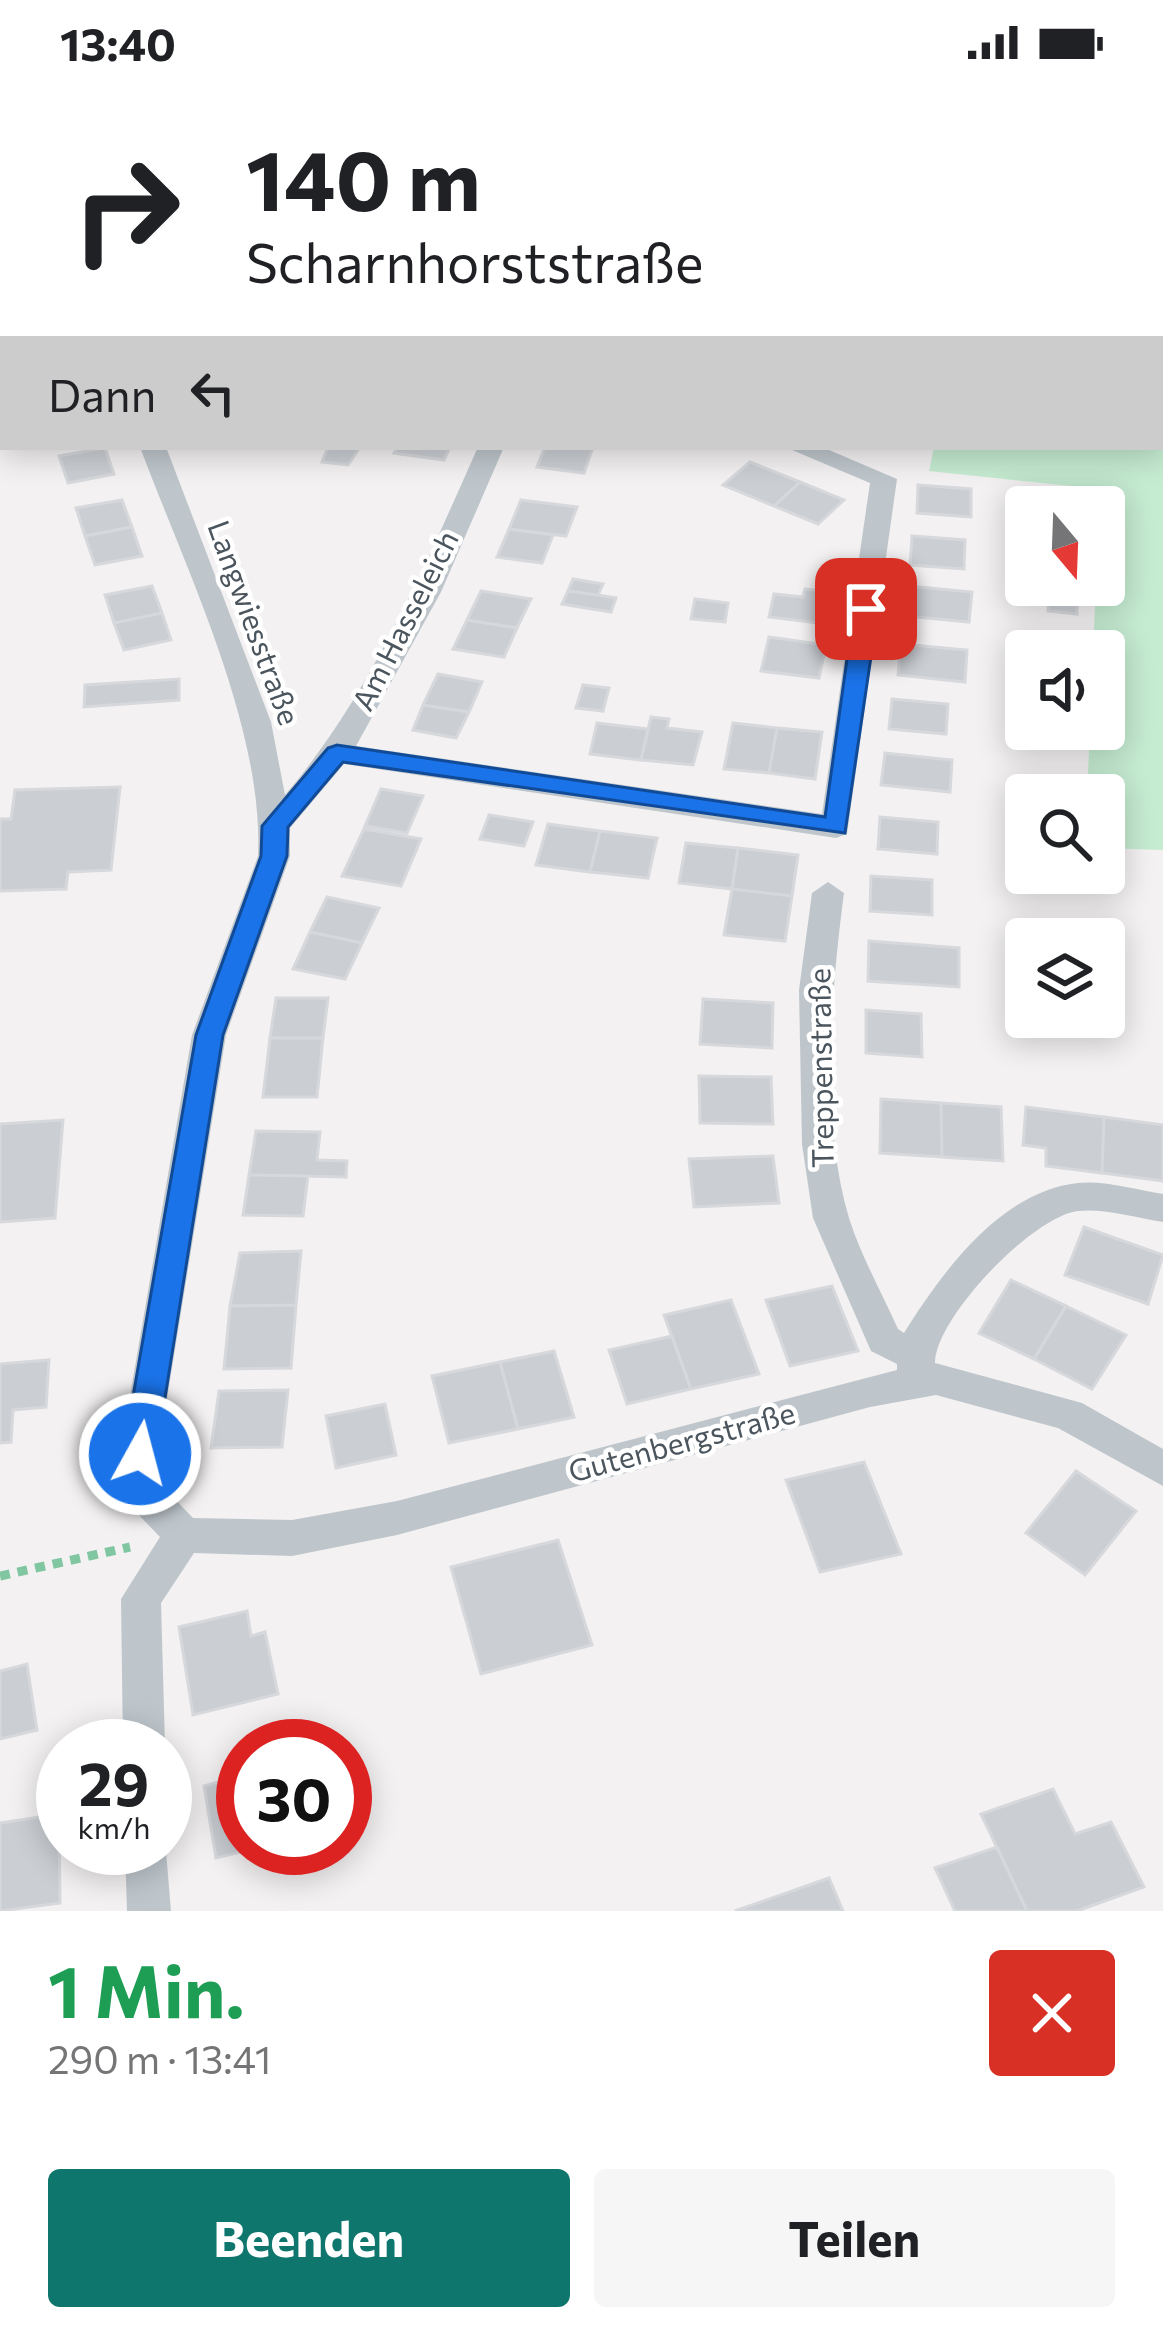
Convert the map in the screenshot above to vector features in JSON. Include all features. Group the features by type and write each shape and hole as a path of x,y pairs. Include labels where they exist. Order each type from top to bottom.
{"street":[{"name":"Langwiesstraße","path":"154,450 256,722 275,826"},
{"name":"Am Hasseleich","path":"184,1534 150,1499 140,1454 209,1035 274,856 275,826 337,753 427,592 490,450"},
{"path":"337,753 836,827 884,479 806,450"},
{"name":"Treppenstraße","path":"828,893 815,990 818,1144 831,1219 884,1340 916,1369"},
{"path":"916,1369 952,1286 1037,1208 1080,1196 1163,1208"},
{"name":"Gutenbergstraße","path":"184,1534 292,1538 397,1517 916,1369 936,1379 1068,1414 1163,1469"},
{"path":"143,1719 140,1599 184,1534"},
{"path":"147,1875 148,1911"}],"path":[{"path":"0,1576 184,1534"}],"green space":[{"path":"933,450 1163,450 1163,850 1125,849 1125,774 1088,774 1089,750 1125,750 1125,630 1094,630 1095,606 1125,606 1125,486 1071,486 929,471"}],"building":[{"path":"106,450 114,474 68,483 59,456"},
{"path":"327,450 358,450 348,465 322,462"},
{"path":"396,450 449,450 444,460 394,453"},
{"path":"544,450 592,450 584,473 537,467"},
{"path":"750,462 800,482 774,506 723,485"},
{"path":"800,482 844,500 818,524 774,506"},
{"path":"918,485 971,489 971,517 917,513"},
{"path":"122,500 132,527 85,536 76,508"},
{"path":"521,500 577,507 566,536 509,529"},
{"path":"132,527 142,556 95,565 85,536"},
{"path":"509,529 553,535 542,563 497,557"},
{"path":"912,536 965,540 964,569 910,565"},
{"path":"573,579 603,584 598,595 568,591"},
{"path":"152,586 162,613 114,623 105,595"},
{"path":"909,586 972,592 969,622 905,616"},
{"path":"805,589 834,592 827,624 769,617 774,594 803,597"},
{"path":"481,591 531,599 517,628 467,620"},
{"path":"568,591 616,598 611,612 562,604"},
{"path":"695,599 728,603 725,622 691,619"},
{"path":"1048,606 1077,606 1077,614 1048,611"},
{"path":"162,613 171,640 124,650 114,623"},
{"path":"467,620 517,628 504,657 453,649"},
{"path":"769,637 826,645 819,678 761,671"},
{"path":"901,644 967,650 965,682 898,675"},
{"path":"438,674 482,682 469,712 423,705"},
{"path":"179,679 179,700 84,707 85,685"},
{"path":"583,685 609,688 603,711 576,708"},
{"path":"892,699 948,704 946,734 889,729"},
{"path":"423,705 469,712 456,738 413,730"},
{"path":"651,717 669,719 667,728 702,732 693,765 641,760"},
{"path":"597,723 648,729 641,760 590,754"},
{"path":"733,723 777,728 769,773 724,769"},
{"path":"777,728 822,732 815,779 769,773"},
{"path":"885,753 952,760 950,792 881,785"},
{"path":"120,787 111,870 68,872 66,889 0,891 0,825 1,819 11,819 15,790"},
{"path":"381,789 423,796 407,833 365,826"},
{"path":"489,815 533,822 524,846 480,839"},
{"path":"880,817 938,822 937,854 878,849"},
{"path":"548,824 600,831 590,872 536,865"},
{"path":"364,829 421,839 401,886 342,876"},
{"path":"600,831 657,838 648,878 590,872"},
{"path":"686,843 738,848 732,889 679,883"},
{"path":"738,848 798,855 792,896 732,889"},
{"path":"871,876 932,880 932,915 870,911"},
{"path":"732,889 792,896 785,941 724,935"},
{"path":"327,897 379,908 362,943 310,932"},
{"path":"310,932 362,943 345,979 293,969"},
{"path":"869,941 959,948 959,987 868,981"},
{"path":"276,998 328,998 323,1038 270,1038"},
{"path":"703,999 773,1003 772,1048 700,1044"},
{"path":"866,1010 921,1014 922,1057 866,1053"},
{"path":"270,1038 323,1038 317,1097 263,1097"},
{"path":"699,1076 771,1077 773,1124 700,1123"},
{"path":"881,1099 941,1103 942,1157 880,1153"},
{"path":"941,1103 1001,1107 1003,1161 942,1157"},
{"path":"1026,1107 1104,1117 1102,1173 1046,1166 1046,1148 1023,1145"},
{"path":"1104,1117 1163,1125 1163,1181 1102,1173"},
{"path":"63,1120 55,1218 0,1222 0,1124"},
{"path":"256,1131 320,1132 317,1160 347,1161 346,1177 249,1175"},
{"path":"773,1156 779,1203 694,1207 689,1159"},
{"path":"249,1175 308,1176 303,1216 243,1215"},
{"path":"1084,1227 1163,1255 1148,1304 1065,1275"},
{"path":"301,1251 296,1305 230,1306 240,1253"},
{"path":"1011,1280 1066,1306 1034,1359 979,1333"},
{"path":"832,1286 858,1351 790,1366 766,1300"},
{"path":"731,1300 759,1374 691,1389 664,1315"},
{"path":"296,1305 291,1368 224,1369 230,1306"},
{"path":"1066,1306 1126,1335 1092,1389 1034,1359"},
{"path":"672,1336 691,1389 627,1404 609,1350"},
{"path":"554,1351 574,1417 518,1429 500,1362"},
{"path":"49,1360 46,1407 13,1410 11,1442 0,1443 0,1364"},
{"path":"500,1362 518,1429 449,1443 432,1376"},
{"path":"288,1390 282,1447 211,1448 219,1391"},
{"path":"385,1404 396,1455 336,1468 326,1416"},
{"path":"864,1462 901,1554 820,1572 786,1480"},
{"path":"1076,1471 1136,1511 1085,1575 1026,1533"},
{"path":"558,1540 592,1645 481,1674 451,1567"},
{"path":"247,1611 251,1636 265,1632 278,1694 193,1715 179,1627"},
{"path":"27,1664 36,1730 0,1739 0,1671"},
{"path":"216,1783 216,1858 204,1786"},
{"path":"1053,1789 1075,1834 1111,1822 1144,1887 1077,1911 1027,1911 981,1814"},
{"path":"36,1818 36,1875 60,1875 60,1903 0,1911 0,1823"},
{"path":"997,1847 1027,1911 955,1911 935,1868"},
{"path":"829,1878 843,1911 735,1911"}],"route":[{"path":"140,1454 188,1138 209,1035 274,856 275,826 337,753 836,827 866,609"}]}
